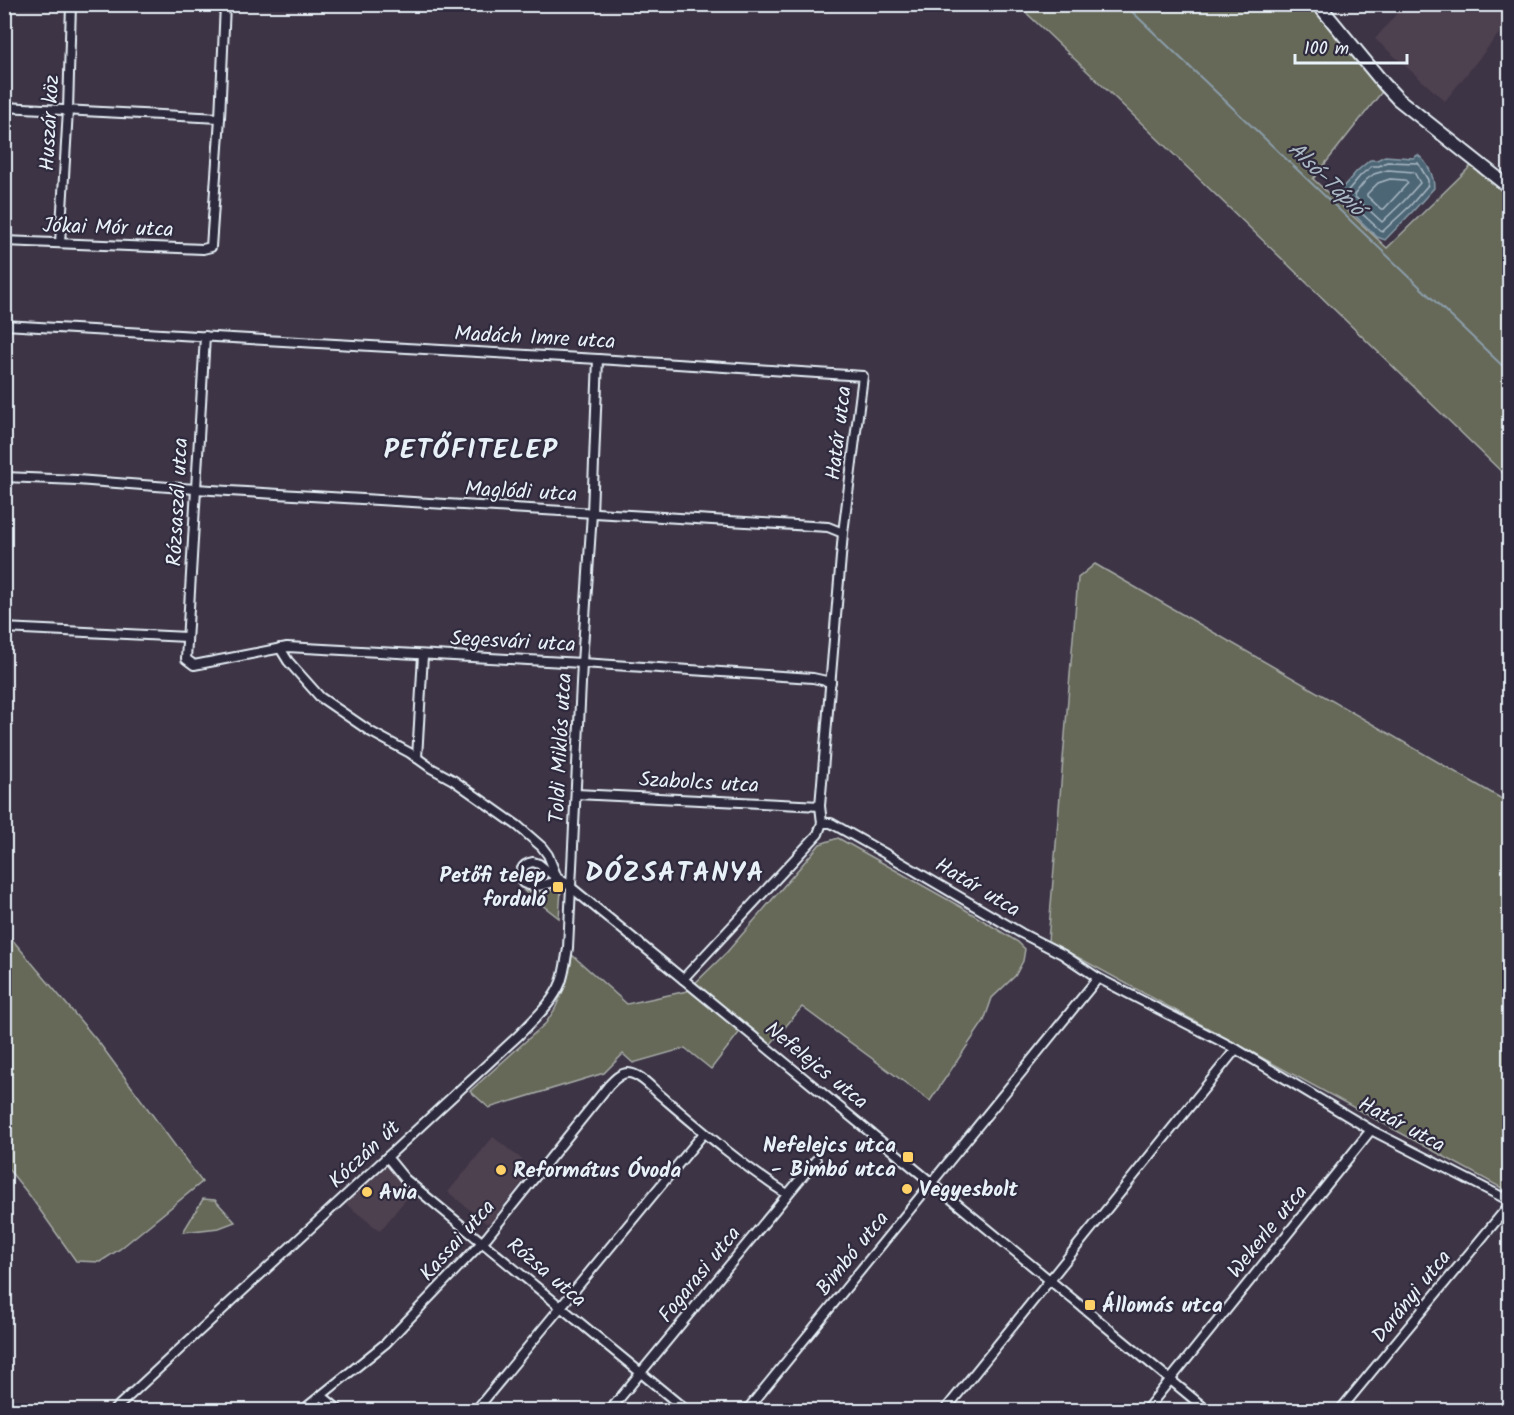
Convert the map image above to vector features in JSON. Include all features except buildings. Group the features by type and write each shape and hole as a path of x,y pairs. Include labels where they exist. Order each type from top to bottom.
{"main road":[{"path":"1318,4 1398,99 1509,188"}],"street":[{"name":"Huszár köz","path":"60,243 69,110 71,4"},
{"path":"4,107 220,118 225,4"},
{"name":"Jókai Mór utca","path":"4,241 211,248 220,118"},
{"name":"Madách Imre utca","path":"4,325 863,376"},
{"name":"Rózsaszál utca","path":"194,665 186,659 205,336"},
{"name":"Toldi Miklós utca","path":"569,885 592,513 598,359"},
{"name":"Határ utca","path":"863,376 843,533 820,806 822,823 831,823 1021,933 1062,954 1098,978 1236,1049 1371,1130 1509,1202"},
{"name":"Maglódi utca","path":"4,477 828,526 843,533"},
{"path":"4,628 187,637"},
{"name":"Segesvári utca","path":"194,665 287,647 582,663 813,678 831,682"},
{"path":"280,648 288,661 320,697 371,732 453,780 518,826 542,847 559,878"},
{"path":"417,758 423,655"},
{"name":"Szabolcs utca","path":"576,794 820,806"},
{"path":"683,979 819,834 822,823"},
{"name":"Nefelejcs utca","path":"569,885 556,882 535,887 529,886 523,884 520,870 523,866 533,862 569,885 1207,1410"},
{"name":"Kóczán út","path":"114,1410 540,1013 561,981 568,948 569,885"},
{"name":"Bimbó utca","path":"747,1410 1098,978"},
{"path":"945,1410 1236,1049"},
{"name":"Kassai utca","path":"303,1410 386,1343 482,1241 609,1085 619,1076 627,1073 635,1074 704,1133"},
{"name":"Wekerle utca","path":"1146,1410 1371,1130"},
{"path":"476,1410 704,1133 763,1179 787,1194"},
{"name":"Rózsa utca","path":"387,1158 405,1179 686,1410"},
{"name":"Fogarasi utca","path":"610,1410 816,1160"},
{"name":"Darányi utca","path":"1340,1410 1509,1202"},
{"path":"322,1396 339,1410"}],"shaded area":[{"path":"1404,5 1509,5 1509,21 1445,101 1375,39"},
{"path":"493,1137 533,1168 491,1222 486,1223 448,1192"},
{"path":"387,1165 411,1193 380,1231 346,1204"}],"green space":[{"path":"1018,5 1313,5 1385,88 1313,179 1387,248 1474,163 1509,193 1509,479 1203,182"},
{"path":"1095,564 1509,803 1509,1192 1048,941 1078,578"},
{"path":"838,838 961,907 1018,942 1025,949 1023,961 1015,976 992,998 984,1021 930,1101 802,1007 770,1045 745,1025 711,1069 685,1048 633,1063 623,1054 604,1073 489,1108 470,1091 546,1023 566,984 572,955 627,1004 687,991 727,952 820,844"},
{"path":"561,890 559,918 524,891"},
{"path":"5,931 100,1044 202,1182 120,1249 100,1262 76,1261 5,1165"},
{"path":"203,1199 215,1200 235,1222 219,1228 183,1232"}],"water":[{"path":"1418,155 1430,170 1434,188 1385,240 1377,237 1335,196 1370,160 1377,160 1385,156 1413,158"}],"waterway":[{"name":"Alsó-Tápió","path":"1124,4 1510,373"}],"place":[{"name":"Petőfi telep forduló","path":"558,887"},
{"name":"Nefelejcs utca - Bimbó utca","path":"908,1157"},
{"name":"Református Óvoda","path":"501,1170"},
{"name":"Vegyesbolt","path":"907,1189"},
{"name":"Avia","path":"367,1192"},
{"name":"Állomás utca","path":"1090,1305"}],"district":[{"name":"PETŐFITELEP","path":"471,449"},
{"name":"DÓZSATANYA","path":"675,872"}]}
